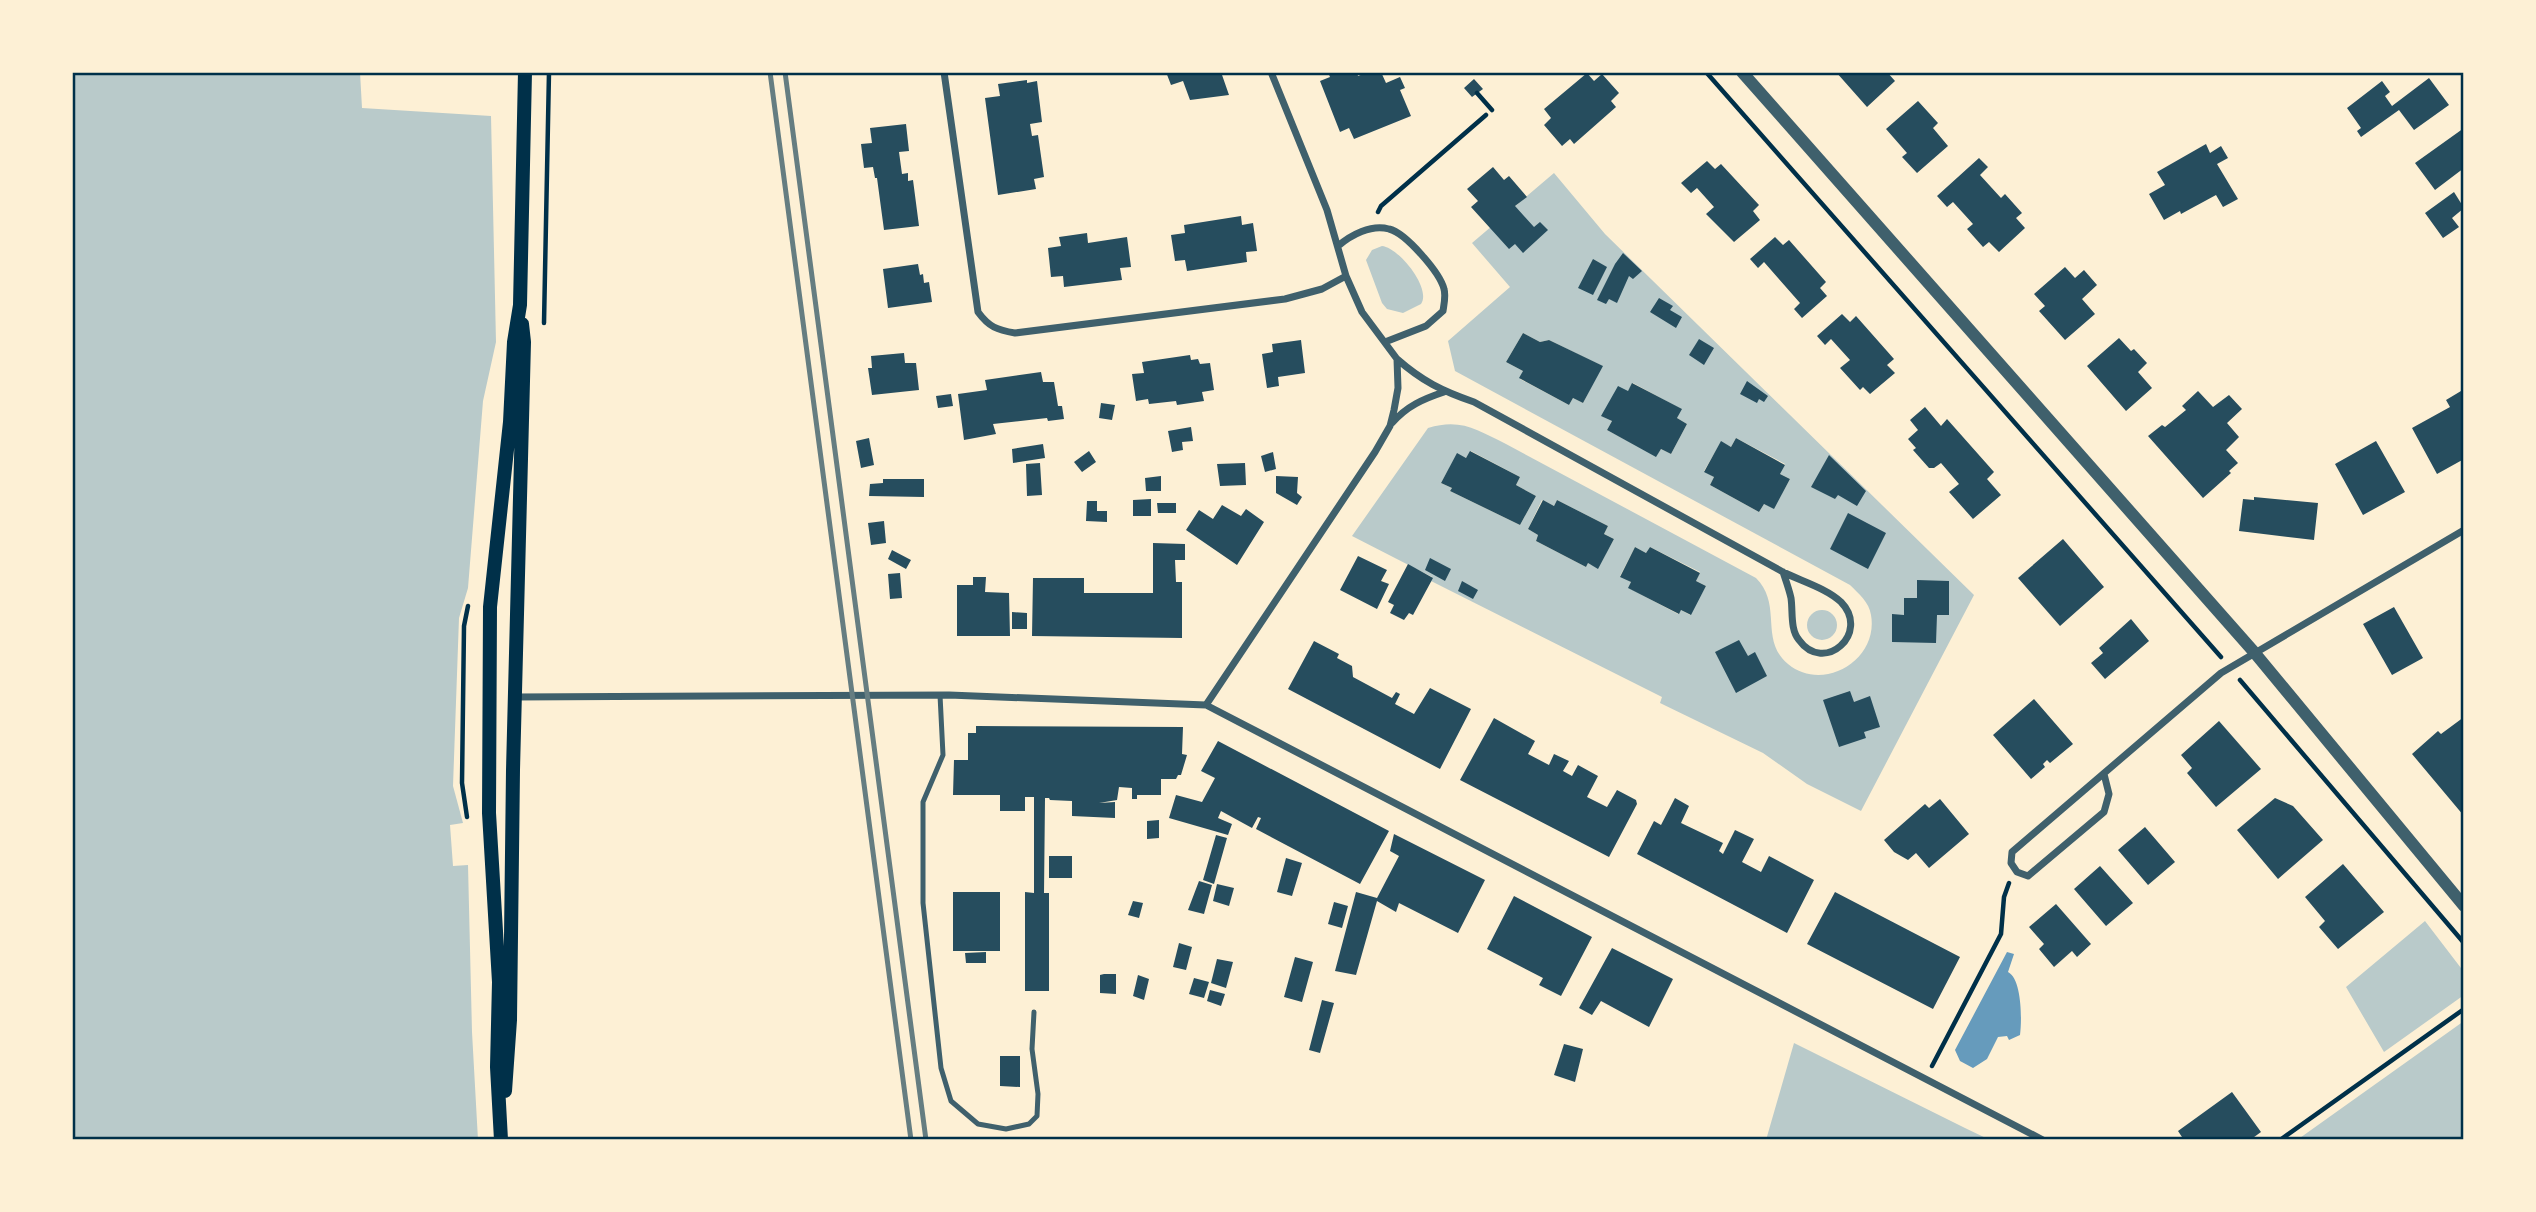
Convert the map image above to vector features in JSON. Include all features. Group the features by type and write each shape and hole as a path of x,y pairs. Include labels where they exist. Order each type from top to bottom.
{"main road":[{"path":"501,1116 508,1068 510,1020 524,342 520,305 525,72"},
{"path":"501,1140 497,1067 499,982 489,813 490,607 510,422 514,342 520,305"}],"street":[{"path":"944,72 978,312 986,324 1015,333 1285,299 1322,289 1346,276"},
{"path":"1271,72 1327,210 1346,276 1366,320 1397,359 1419,378 1444,392 1474,402 1783,572 1830,594 1848,612 1850,622 1846,642 1839,649 1829,653 1819,652 1806,648 1797,638 1791,599 1783,572"},
{"path":"1742,72 2254,652 2464,906"},
{"path":"1338,246 1351,236 1369,230 1389,229 1405,237 1439,275 1445,292 1443,311 1426,326 1385,342"},
{"path":"1390,426 1398,388 1397,359"},
{"path":"1206,705 1390,426 1403,411 1444,392"},
{"path":"2104,774 2109,794 2104,812 2028,876 2017,872 2011,863 2012,852 2230,667 2464,530"},
{"path":"515,697 940,695 1206,705 2042,1140"}],"lane":[{"path":"940,695 943,755 923,802 923,903 941,1068 951,1101 978,1124 1006,1129 1029,1124 1037,1116 1038,1094 1032,1049 1034,1012"}],"path":[{"path":"1706,72 2230,667"},
{"path":"1477,93 1492,110"},
{"path":"1369,230 1381,206 1486,115"},
{"path":"2238,678 2464,943"},
{"path":"2280,1140 2464,1009"}],"shaded area":[{"path":"72,72 360,72 362,108 491,116 496,342 483,401 468,588 459,618 453,786 463,823 450,825 453,866 468,865 478,1140 72,1140"},
{"path":"1554,173 1605,234 1974,595 1861,811 1807,784 1763,753 1660,703 1662,697 1431,581 1432,577 1352,536 1428,428 1460,425 1506,444 1756,578 1768,599 1772,633 1779,655 1802,672 1817,675 1832,673 1846,667 1866,646 1871,631 1870,610 1850,585 1455,371 1448,341 1510,287 1472,243","holes":["1523,333 1540,342 1549,340 1602,366 1583,403 1573,398 1569,405 1520,379 1523,371 1506,362","1633,383 1681,409 1677,418 1687,424 1671,454 1661,449 1656,456 1607,430 1612,421 1602,416","1736,438 1785,464 1780,474 1790,479 1774,508 1764,504 1759,512 1710,485 1714,477 1704,471 1721,442 1731,447","1471,451 1520,477 1516,485 1536,496 1520,525 1450,491 1452,488 1441,483 1457,454 1466,458","1542,500 1554,506 1557,500 1608,526 1604,534 1614,539 1598,568 1588,563 1586,567 1536,541 1538,535 1528,529","1635,547 1646,553 1650,547 1700,572 1696,581 1706,586 1690,615 1681,610 1678,614 1629,588 1631,582 1620,576"]},
{"path":"1382,246 1396,253 1412,269 1422,288 1421,304 1403,313 1387,309 1382,303 1366,260 1372,250"},
{"path":"1822,610 1833,614 1837,625 1833,636 1822,640 1811,636 1807,625 1811,614"},
{"path":"2425,921 2464,972 2464,995 2384,1052 2346,987"},
{"path":"2464,1021 2464,1140 2297,1140"},
{"path":"1794,1043 1965,1128 1990,1140 1766,1140"}],"water":[{"path":"2007,952 2014,954 2008,972 2013,976 2018,991 2021,1010 2020,1035 2009,1040 2007,1036 1998,1037 1987,1059 1973,1068 1960,1061 1955,1050"}],"building":[{"path":"1166,72 1221,72 1229,95 1190,100 1183,81 1171,85"},
{"path":"1328,72 1357,72 1358,76 1368,72 1381,72 1386,83 1400,77 1405,88 1400,90 1411,116 1354,139 1349,128 1340,132 1320,81 1330,77"},
{"path":"1836,72 1887,72 1895,81 1867,107"},
{"path":"1587,73 1594,81 1602,74 1619,93 1611,101 1616,107 1574,144 1570,139 1562,146 1544,125 1551,118 1544,109"},
{"path":"2429,78 2449,105 2414,130 2399,110 2361,137 2357,131 2361,128 2347,108 2382,81 2390,92 2385,96 2392,106"},
{"path":"1474,79 1483,89 1472,97 1464,88"},
{"path":"1027,80 1027,83 1037,81 1042,122 1030,124 1032,136 1038,135 1044,177 1034,179 1036,189 998,195 985,98 1000,96 998,84"},
{"path":"1918,101 1938,123 1933,128 1948,146 1917,173 1902,157 1907,153 1886,129"},
{"path":"906,124 909,151 899,152 902,174 908,173 908,181 913,180 919,226 884,230 877,178 873,167 864,168 861,144 872,143 870,128"},
{"path":"2464,128 2464,168 2435,190 2415,163"},
{"path":"2206,144 2210,153 2221,146 2228,158 2217,164 2238,199 2223,207 2216,195 2164,220 2149,194 2165,185 2157,172"},
{"path":"1979,158 1988,167 1980,175 2001,198 2005,194 2022,213 2016,218 2025,228 1999,252 1989,242 1983,247 1967,229 1973,224 1953,202 1947,207 1937,196"},
{"path":"1707,161 1715,169 1721,164 1759,205 1753,211 1760,220 1734,242 1706,214 1714,207 1697,188 1691,193 1681,183"},
{"path":"1493,167 1504,180 1509,176 1527,197 1515,206 1534,227 1540,222 1548,230 1523,253 1515,244 1509,249 1471,207 1478,201 1467,189"},
{"path":"2454,192 2464,208 2452,218 2459,227 2443,238 2425,213"},
{"path":"1241,216 1242,225 1253,223 1257,251 1246,252 1247,262 1187,271 1185,260 1175,261 1171,235 1185,233 1184,225"},
{"path":"1087,233 1088,243 1127,237 1131,267 1120,268 1122,280 1064,287 1063,276 1051,277 1048,248 1061,246 1059,237"},
{"path":"1775,237 1783,245 1789,240 1826,282 1820,288 1827,296 1802,318 1794,309 1800,303 1764,262 1758,268 1750,259"},
{"path":"1623,253 1642,271 1633,279 1629,276 1617,303 1609,299 1606,304 1597,300"},
{"path":"1593,259 1607,267 1593,295 1578,288"},
{"path":"918,264 924,283 929,282 932,302 888,308 883,269"},
{"path":"2065,267 2075,278 2084,270 2097,285 2082,299 2095,314 2065,340 2039,311 2045,306 2034,294"},
{"path":"1659,298 1673,306 1670,310 1682,317 1676,328 1650,312"},
{"path":"1842,314 1850,322 1856,316 1894,359 1887,365 1895,373 1870,394 1863,387 1860,390 1840,368 1850,360 1831,339 1825,345 1817,336"},
{"path":"1523,333 1540,342 1549,340 1603,366 1583,403 1573,398 1569,405 1519,378 1523,371 1506,362"},
{"path":"2119,338 2147,363 2138,372 2152,388 2126,411 2087,366"},
{"path":"1699,339 1714,348 1704,365 1689,355"},
{"path":"1301,340 1305,373 1278,377 1279,386 1267,388 1262,354 1273,352 1272,344"},
{"path":"904,353 905,363 916,363 919,390 872,395 868,368 872,368 871,356"},
{"path":"1190,355 1191,360 1198,359 1200,364 1210,363 1214,390 1202,392 1204,401 1177,405 1176,401 1149,404 1148,399 1136,401 1132,374 1144,373 1142,362"},
{"path":"1041,372 1043,382 1054,382 1058,406 1062,406 1064,419 1048,421 1047,418 993,424 996,434 964,440 958,394 987,390 985,380"},
{"path":"1747,381 1768,396 1764,402 1759,399 1757,403 1740,394"},
{"path":"1632,383 1682,409 1677,418 1687,424 1671,454 1661,449 1656,457 1607,430 1612,421 1601,416 1618,386 1628,391"},
{"path":"2198,391 2213,407 2229,395 2242,409 2227,423 2239,437 2226,450 2238,463 2229,471 2231,473 2203,498 2148,436 2162,425 2165,427 2186,410 2182,406"},
{"path":"2461,391 2464,397 2464,459 2437,474 2412,428 2450,407 2446,400"},
{"path":"951,394 953,406 938,408 936,396"},
{"path":"1101,403 1115,405 1112,420 1099,418"},
{"path":"1925,407 1941,426 1947,419 1994,472 1987,479 2001,495 1973,519 1949,492 1959,484 1941,463 1929,468 1913,450 1916,448 1908,439 1918,430 1910,420"},
{"path":"1191,427 1193,441 1182,442 1183,450 1172,452 1168,431"},
{"path":"869,438 874,465 861,468 856,441"},
{"path":"1736,438 1785,465 1780,474 1790,479 1774,509 1764,504 1759,512 1710,485 1714,477 1704,472 1721,441 1731,447"},
{"path":"2376,441 2405,492 2363,515 2335,464"},
{"path":"1043,444 1045,458 1013,463 1012,449"},
{"path":"1089,451 1096,462 1082,472 1074,462"},
{"path":"1470,451 1520,477 1516,485 1536,496 1520,525 1450,491 1452,488 1441,483 1457,453 1466,458"},
{"path":"1273,452 1276,469 1265,472 1261,456"},
{"path":"1829,455 1866,491 1857,506 1838,495 1835,499 1811,487"},
{"path":"1040,463 1042,495 1027,496 1026,464"},
{"path":"1245,463 1246,485 1220,486 1217,464"},
{"path":"1161,476 1161,491 1146,491 1145,478"},
{"path":"1276,476 1298,477 1297,493 1302,497 1297,505 1276,493"},
{"path":"883,479 924,479 924,497 869,496 870,484 883,483"},
{"path":"2254,497 2318,503 2314,540 2239,531 2243,499 2254,500"},
{"path":"1151,499 1151,516 1133,516 1133,500"},
{"path":"1543,500 1554,506 1557,500 1608,526 1604,534 1614,539 1598,569 1588,563 1586,567 1536,541 1538,535 1528,529"},
{"path":"1087,501 1097,501 1097,511 1107,511 1107,522 1086,521"},
{"path":"1157,503 1176,503 1176,513 1158,513"},
{"path":"1222,505 1241,516 1246,509 1264,522 1237,565 1186,530 1199,510 1213,519"},
{"path":"1848,513 1886,533 1868,569 1830,549"},
{"path":"884,521 886,543 871,545 868,523"},
{"path":"2063,539 2104,587 2060,626 2018,578"},
{"path":"1153,543 1185,544 1185,560 1175,560 1176,582 1182,582 1182,638 1032,636 1033,578 1084,578 1084,593 1153,593"},
{"path":"1635,547 1646,553 1650,547 1700,573 1696,581 1706,586 1691,615 1681,610 1679,614 1628,588 1631,582 1620,577"},
{"path":"892,550 911,560 906,569 888,559"},
{"path":"1358,556 1387,570 1381,581 1389,584 1377,609 1340,590"},
{"path":"1430,558 1451,569 1445,581 1425,570"},
{"path":"1408,564 1433,578 1413,615 1409,613 1404,620 1390,613 1394,605 1388,602"},
{"path":"900,573 902,598 890,599 888,574"},
{"path":"973,577 986,577 985,592 1009,593 1010,636 957,636 957,585 973,585"},
{"path":"1917,580 1949,581 1949,615 1937,615 1936,643 1892,642 1892,614 1904,615 1904,598 1917,598"},
{"path":"1462,581 1478,590 1473,599 1458,591"},
{"path":"2394,607 2423,658 2392,675 2363,624"},
{"path":"1012,612 1027,613 1027,629 1012,629"},
{"path":"2131,619 2149,641 2105,679 2091,663 2103,653 2099,648"},
{"path":"1739,640 1748,656 1755,652 1767,676 1736,693 1715,652"},
{"path":"1314,641 1339,654 1337,658 1352,666 1353,677 1392,698 1396,692 1400,694 1395,704 1414,714 1430,688 1471,709 1440,769 1288,689"},
{"path":"1850,691 1854,702 1870,696 1880,727 1864,732 1866,738 1839,747 1823,700"},
{"path":"2034,699 2073,744 2050,763 2047,760 2043,764 2045,767 2031,779 1993,735"},
{"path":"2464,717 2464,816 2412,754 2438,731 2441,734"},
{"path":"1494,718 1535,741 1528,754 1549,765 1554,754 1569,761 1563,771 1572,776 1578,765 1598,776 1587,797 1607,807 1617,790 1636,800 1637,804 1609,857 1460,780"},
{"path":"2219,721 2261,769 2216,807 2187,773 2192,768 2181,755"},
{"path":"976,726 1183,727 1182,754 1187,755 1181,775 1176,779 1161,779 1161,795 1137,795 1137,799 1132,799 1132,788 1119,787 1117,800 1099,803 1115,802 1115,818 1072,816 1072,801 1045,798 1044,893 1049,893 1049,991 1025,991 1025,892 1034,893 1034,797 1025,797 1025,811 1000,811 1000,795 953,795 954,760 968,760 968,733 976,733"},
{"path":"1218,741 1389,831 1360,884 1256,829 1261,818 1258,817 1252,828 1221,811 1218,818 1232,824 1228,835 1169,818 1176,795 1202,802 1215,778 1201,771"},
{"path":"1675,798 1689,806 1681,823 1723,843 1719,851 1723,854 1735,830 1754,839 1742,862 1761,872 1769,856 1814,880 1787,933 1637,854 1654,821 1661,825"},
{"path":"2275,798 2293,806 2323,840 2278,879 2237,830"},
{"path":"1940,799 1969,834 1929,868 1916,853 1908,860 1894,852 1884,840 1925,804 1929,808"},
{"path":"1159,820 1159,838 1147,839 1147,821"},
{"path":"2145,827 2175,862 2148,885 2118,850"},
{"path":"1394,834 1485,880 1458,933 1399,903 1396,912 1377,901 1356,975 1335,971 1356,892 1377,898 1399,856 1390,851"},
{"path":"1216,835 1227,838 1214,884 1203,880"},
{"path":"1049,856 1072,856 1072,878 1049,878"},
{"path":"1286,858 1302,863 1292,896 1277,892"},
{"path":"2343,864 2384,912 2338,949 2319,927 2325,921 2305,897"},
{"path":"2100,866 2133,903 2106,926 2074,889"},
{"path":"1199,881 1212,885 1204,914 1188,910"},
{"path":"1217,884 1234,888 1229,906 1213,901"},
{"path":"953,892 1000,892 1000,951 953,951"},
{"path":"1835,892 1960,957 1933,1009 1807,944"},
{"path":"1514,896 1592,937 1561,996 1539,985 1543,978 1487,949"},
{"path":"1133,901 1143,903 1139,918 1128,915"},
{"path":"1334,902 1348,906 1342,928 1328,924"},
{"path":"2056,904 2091,944 2077,957 2072,951 2054,967 2039,949 2044,944 2029,927"},
{"path":"1179,943 1192,947 1186,970 1173,967"},
{"path":"1612,948 1673,979 1649,1027 1601,1001 1592,1015 1579,1008"},
{"path":"986,952 986,963 966,963 965,953"},
{"path":"1295,957 1313,962 1302,1002 1284,997"},
{"path":"1217,959 1233,962 1226,988 1211,983"},
{"path":"1116,974 1116,994 1100,993 1100,975"},
{"path":"1138,975 1149,979 1144,1000 1133,996"},
{"path":"1194,978 1209,982 1204,998 1189,994"},
{"path":"1210,990 1225,994 1221,1006 1207,1001"},
{"path":"1322,1000 1334,1003 1320,1053 1309,1050"},
{"path":"1564,1044 1583,1049 1575,1082 1554,1075"},
{"path":"1000,1056 1020,1056 1020,1087 1000,1086"},
{"path":"2232,1092 2261,1132 2250,1140 2184,1140 2178,1131"}],"railway":[{"path":"770,72 911,1140"},
{"path":"785,72 926,1140"}]}
